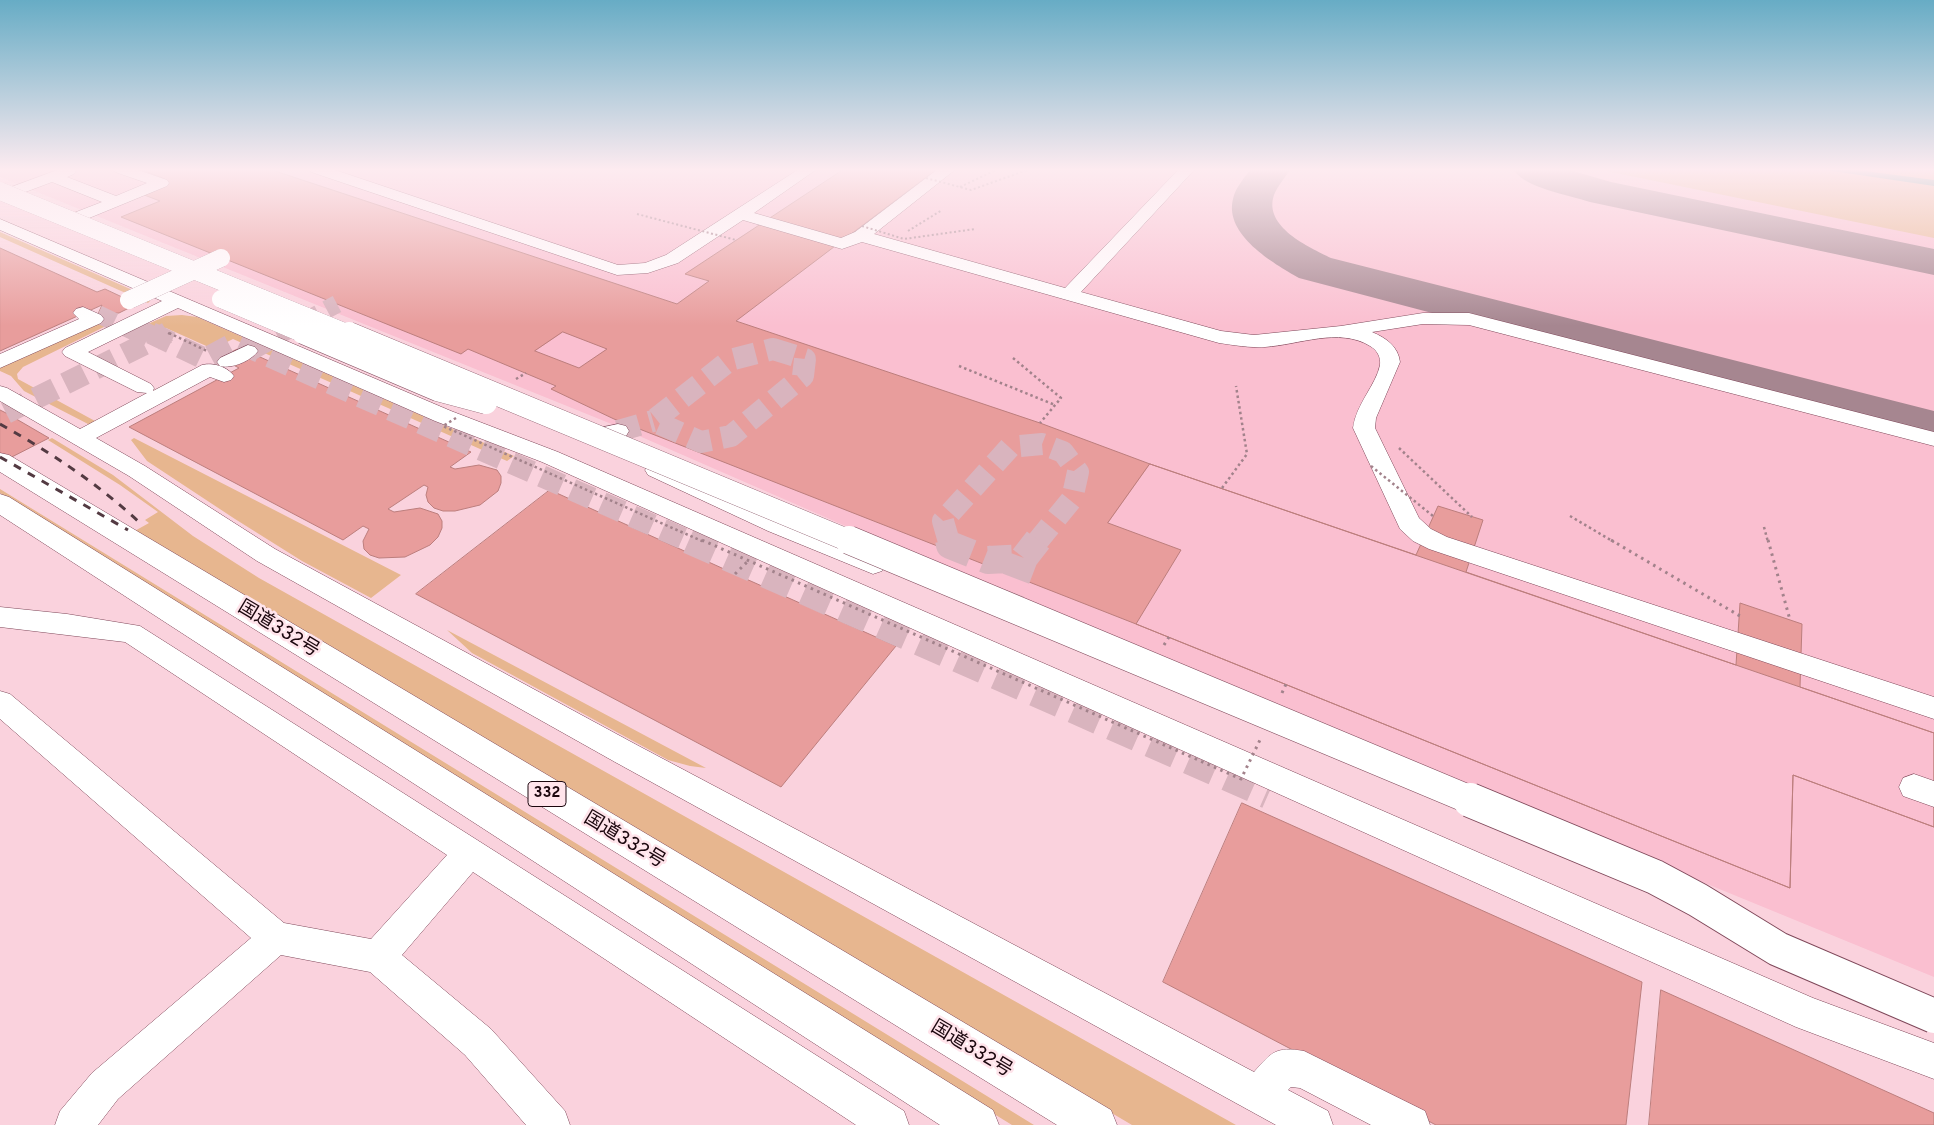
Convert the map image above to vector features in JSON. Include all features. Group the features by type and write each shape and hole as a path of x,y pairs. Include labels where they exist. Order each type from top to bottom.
{"highway":[{"name":"国道332号","path":"0,461 1096,1125"},
{"path":"0,504 978,1125"}],"street":[{"path":"47,222 64,234 438,390 568,423 1655,877 1778,949 1934,1016"},
{"path":"86,222 541,404 608,433 664,475 777,525 1934,1005"},
{"path":"473,222 617,270 648,268 672,259 729,222"},
{"path":"766,222 842,244 878,222"},
{"path":"1068,295 1137,222"},
{"path":"0,224 443,416 569,465 1809,1014 1934,1061"},
{"path":"861,231 1068,295 1219,337 1263,342 1294,339 1430,317 1469,319 1934,439"},
{"path":"129,300 221,258"},
{"path":"144,388 72,352 177,301"},
{"path":"0,362 94,319 83,314"},
{"path":"1335,332 1358,333 1372,339 1386,348 1391,358 1390,366 1365,418 1364,428 1409,523 1422,535 1438,543 1934,708"},
{"path":"0,358 38,340 30,337"},
{"path":"93,445 209,369 226,369 248,351"},
{"path":"0,392 93,445 292,570 625,753 1314,1125"},
{"path":"93,445 106,443 96,436 146,410 154,414"},
{"path":"0,617 131,633 890,1125"},
{"path":"0,702 276,938 378,956 478,1042 551,1125"},
{"path":"378,956 470,853"},
{"path":"74,1125 106,1086 276,938"},
{"path":"1259,1095 1284,1067 1304,1070 1411,1125"}],"path":[{"path":"665,222 736,240"},
{"path":"898,238 924,222"},
{"path":"861,231 904,239 975,229"},
{"path":"168,333 207,351"},
{"path":"1013,358 1061,398 1040,424"},
{"path":"959,366 1055,405"},
{"path":"509,383 526,373"},
{"path":"1222,488 1247,454 1236,386"},
{"path":"460,415 443,426 1241,779 1261,736"},
{"path":"1400,448 1472,517"},
{"path":"1371,466 1433,516"},
{"path":"1570,516 1740,616"},
{"path":"1764,527 1790,620"},
{"path":"735,574 748,562"},
{"path":"1278,702 1286,684"}],"shaded area":[{"path":"110,222 1934,222 1934,977 1029,606 614,425"},
{"path":"1853,222 1934,222 1934,238"},
{"path":"0,232 144,295 150,301 148,303 0,237"},
{"path":"182,315 197,317 514,456 507,461 233,339 213,349 166,328 155,333 141,327 166,316"},
{"path":"96,321 106,326 23,367 17,374 18,379 95,421 191,371 195,373 90,425 24,391 11,376 0,371 0,366"},
{"path":"52,438 113,475 193,536 259,578 1236,1125 1132,1125 131,533 149,523 145,520 158,512 120,485 48,440"},
{"path":"134,438 401,575 371,598 302,561 147,461 131,440"},
{"path":"0,489 1034,1125 1012,1125 631,890 252,652 0,493"},
{"path":"447,630 706,768 668,760 472,653"}],"building":[{"path":"132,222 428,222 677,304 709,281 685,274 764,222 868,222 736,321 1040,423 1150,464 1416,555 1438,506 1483,520 1466,572 1736,665 1740,603 1802,624 1800,687 1934,733 1934,827 1793,775 1790,888 1136,624 614,419 551,389 556,386 468,349 461,354","holes":["563,332 607,349 579,368 535,351"]},
{"path":"0,248 97,292 105,289 137,304 119,313 98,314 102,305 0,351"},
{"path":"240,348 471,452 450,467 455,469 479,465 497,470 501,476 498,491 480,505 455,511 443,511 434,508 428,502 426,495 428,487 424,485 388,509 394,512 420,508 438,514 442,521 442,528 438,537 430,545 405,557 379,558 370,555 364,549 363,541 369,529 363,526 343,540 129,427 239,368 220,358"},
{"path":"0,410 6,413 49,438 0,463"},
{"path":"1150,464 1934,733 1934,827 1793,775 1790,888 1136,624 1181,550 1108,523"},
{"path":"550,490 896,646 781,787 416,594"},
{"path":"1242,803 1642,982 1626,1125 1436,1125 1163,982"},
{"path":"1661,990 1934,1113 1934,1125 1649,1125"}],"taxiway":[{"path":"1256,222 1272,241 1315,268 1934,428"},
{"path":"1740,222 1934,262"}],"tunnel":[{"path":"279,335 337,304"},
{"path":"98,314 141,335"},
{"path":"139,328 153,335"},
{"path":"138,333 148,338"},
{"path":"151,333 159,337"},
{"path":"159,337 167,333"},
{"path":"252,349 281,333"},
{"path":"6,413 159,337"},
{"path":"159,337 205,359 237,342 252,349"},
{"path":"248,351 252,349"},
{"path":"252,349 691,542"},
{"path":"773,349 805,359 803,376 731,436 701,442 653,421 730,360 773,349"},
{"path":"618,431 653,421"},
{"path":"949,542 943,521 1010,447 1042,444 1063,452 1078,472 1072,499 1037,542"},
{"path":"689,540 1268,795"},
{"path":"949,540 950,545 988,560 1024,558"},
{"path":"1024,558 1038,540"},
{"path":"1001,618 1024,558"}],"railway":[{"path":"0,424 72,469 107,494 139,522"},
{"path":"0,457 128,530"}]}
